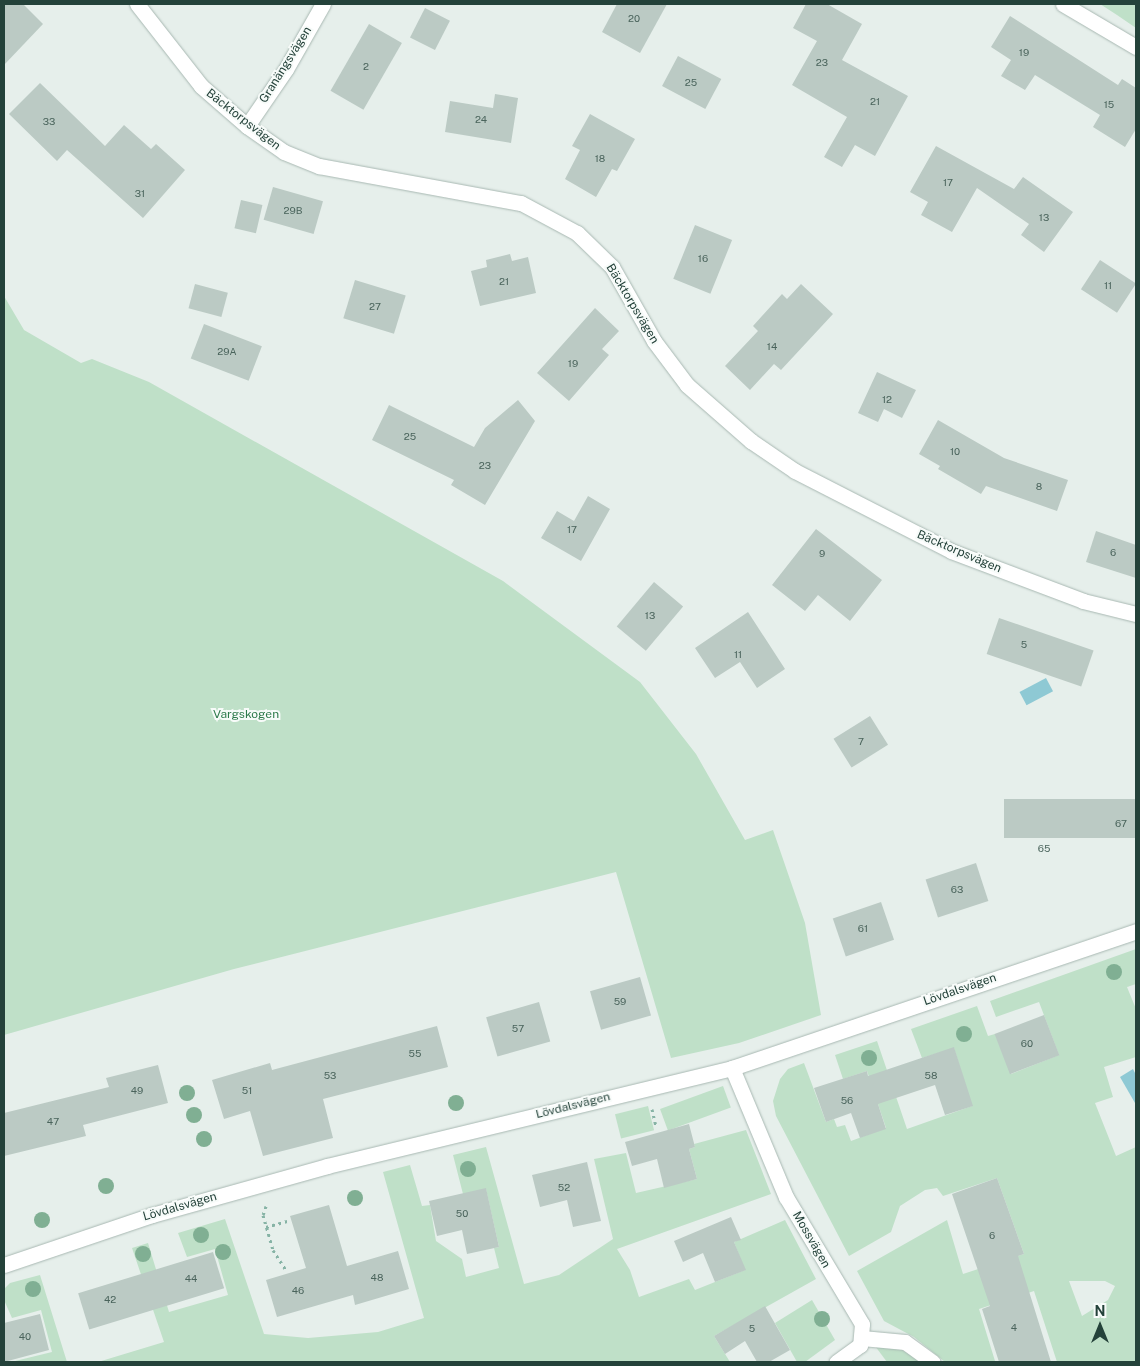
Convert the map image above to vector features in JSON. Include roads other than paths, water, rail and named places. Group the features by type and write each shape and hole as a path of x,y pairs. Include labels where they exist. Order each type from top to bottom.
{"street":[{"name":"Bäcktorpsvägen","path":"137,4 201,86 247,126 284,152 319,166 512,201 550,216 598,250 621,280 667,360 687,384 764,450 795,471 951,551 1083,601 1136,614"},
{"name":"Granängsvägen","path":"247,126 286,69 323,4"},
{"path":"1063,4 1136,47"},
{"name":"Lövdalsvägen","path":"4,1265 152,1215 327,1166 732,1068 1136,931"},
{"name":"Mossvägen","path":"732,1068 786,1197 862,1324 862,1338"},
{"path":"837,1362 860,1346 862,1338 905,1342 933,1362"}],"water":[{"path":"1046,678 1053,691 1027,705 1020,692"},
{"path":"1133,1069 1136,1075 1135,1103 1120,1077"}],"park label":[{"name":"Vargskogen","path":"246,715"}]}
